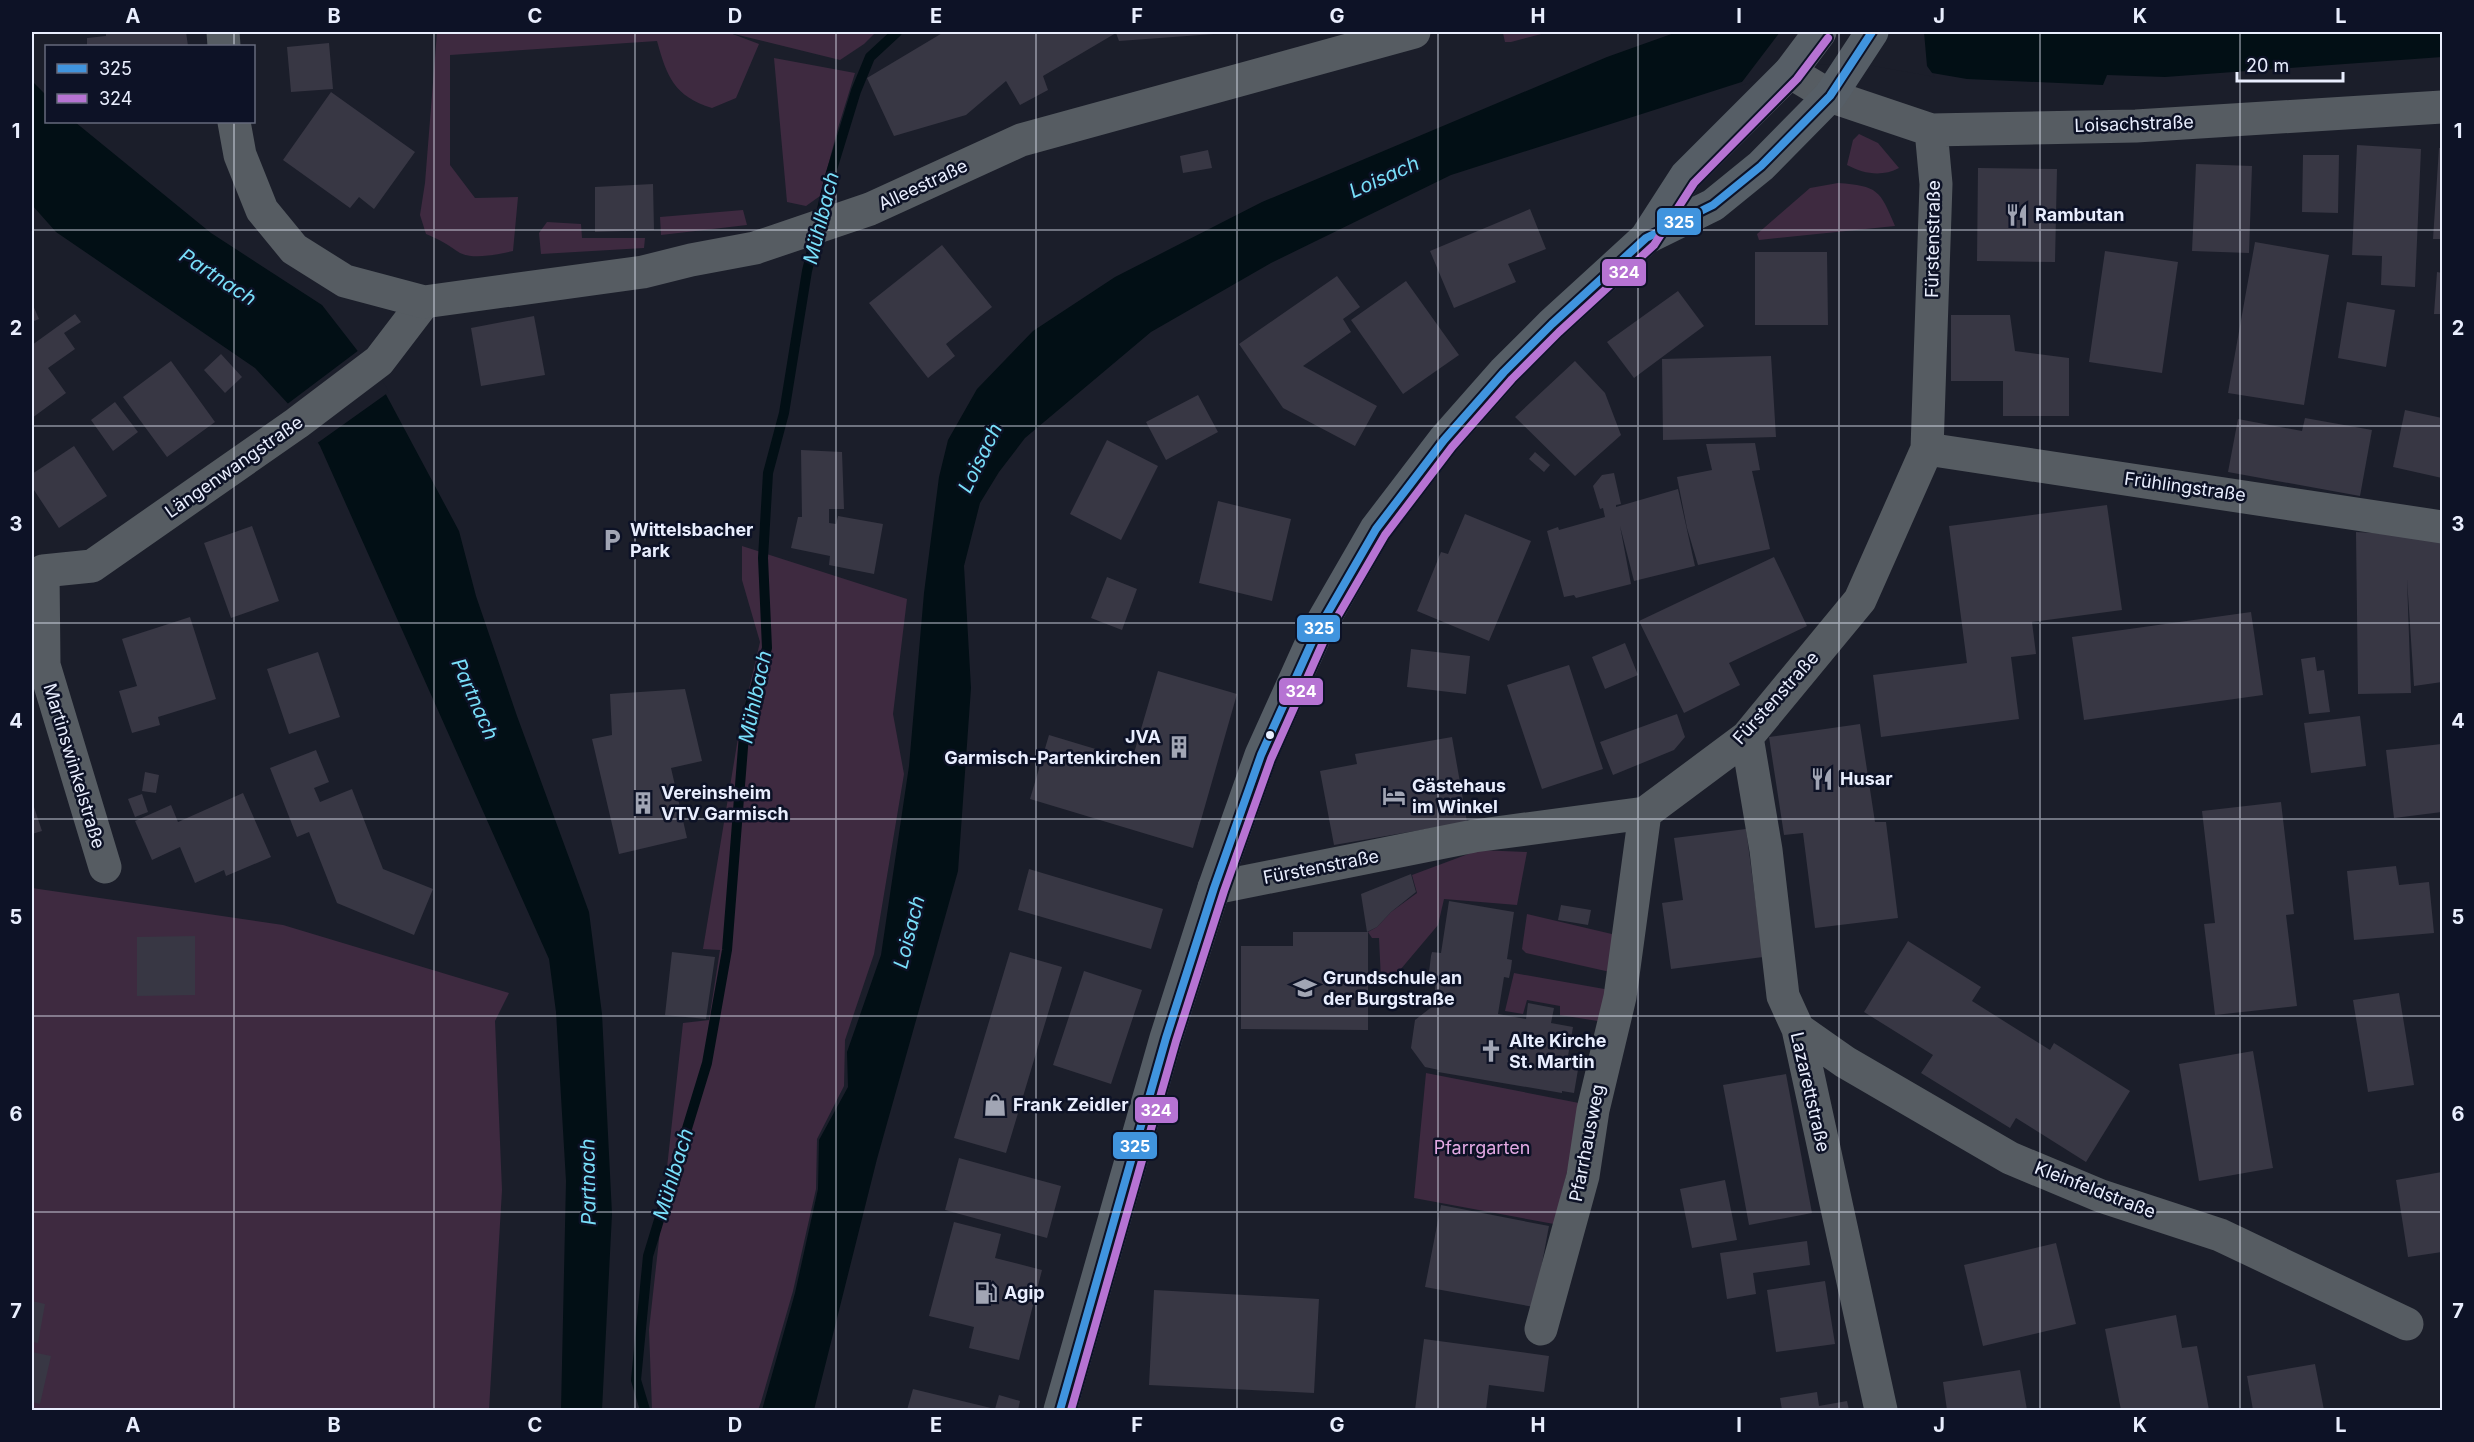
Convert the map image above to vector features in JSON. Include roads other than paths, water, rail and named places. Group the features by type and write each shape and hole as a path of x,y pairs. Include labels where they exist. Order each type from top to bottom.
{"main road":[{"path":"1646,238 1686,176 1790,72 1820,32"},
{"path":"1060,1410 1166,1038 1214,888 1269,736 1317,633 1376,529 1444,440 1504,372 1573,303 1646,238 1713,205 1761,166 1830,96 1872,32"}],"street":[{"name":"Alleestraße","path":"424,302 643,272 755,248 870,209 1021,140 1414,32"},
{"name":"Loisachstraße","path":"1790,72 1830,96 1931,130 2136,126 2442,106"},
{"path":"234,123 240,155 262,210 294,249 345,281 424,302"},
{"name":"Fürstenstraße","path":"1214,888 1474,836 1645,813 1747,737 1860,600 1927,449 1936,184 1931,130"},
{"name":"Längenwangstraße","path":"35,577 92,566 297,423 379,361 424,302"},
{"name":"Frühlingstraße","path":"1927,449 2442,527"},
{"name":"Martinswinkelstraße","path":"35,577 44,665 105,867"},
{"name":"Lazarettstraße","path":"1747,737 1766,850 1783,996 1798,1029 1881,1410"},
{"name":"Pfarrhausweg","path":"1541,1329 1583,1176 1593,1110 1620,997 1645,813"},
{"name":"Kleinfeldstraße","path":"1798,1029 1854,1068 2010,1158 2101,1196 2220,1234 2407,1324"}],"water":[{"name":"Loisach","path":"1677,32 2442,32 2442,57 2165,77 2107,75 2103,85 1967,79 1874,63 1814,61 1451,175 1271,263 1151,332 1025,438 999,472 980,503 964,566 971,688 958,871 877,1159 814,1410 762,1410 795,1293 818,1189 819,1140 848,1087 847,1052 881,955 909,766 924,593 939,477 948,440 977,389 1033,331 1115,277 1262,202 1607,57"},
{"name":"Partnach","path":"32,81 45,94 45,123 76,123 211,233 322,305 374,372 459,531 476,596 589,912 602,1014 612,1214 602,1410 561,1410 566,1181 556,1012 549,959 320,446 304,421 255,368 56,232 32,205"}],"waterway":[{"name":"Mühlbach","path":"645,1410 636,1380 648,1256 707,1063 727,950 745,722 767,648 763,558 768,473 784,413 807,271 830,176 856,91 870,57 897,32"}],"place":[{"name":"Rambutan","path":"2017,215"},
{"name":"Wittelsbacher Park","path":"612,540"},
{"name":"JVA Garmisch-Partenkirchen","path":"1179,747"},
{"name":"Husar","path":"1822,779"},
{"name":"Gästehaus im Winkel","path":"1394,796"},
{"name":"Vereinsheim VTV Garmisch","path":"643,803"},
{"name":"Grundschule an der Burgstraße","path":"1305,988"},
{"name":"Alte Kirche St. Martin","path":"1491,1051"},
{"name":"Frank Zeidler","path":"995,1105"},
{"name":"Agip","path":"986,1293"}],"park label":[{"name":"Pfarrgarten","path":"1482,1148"}]}
